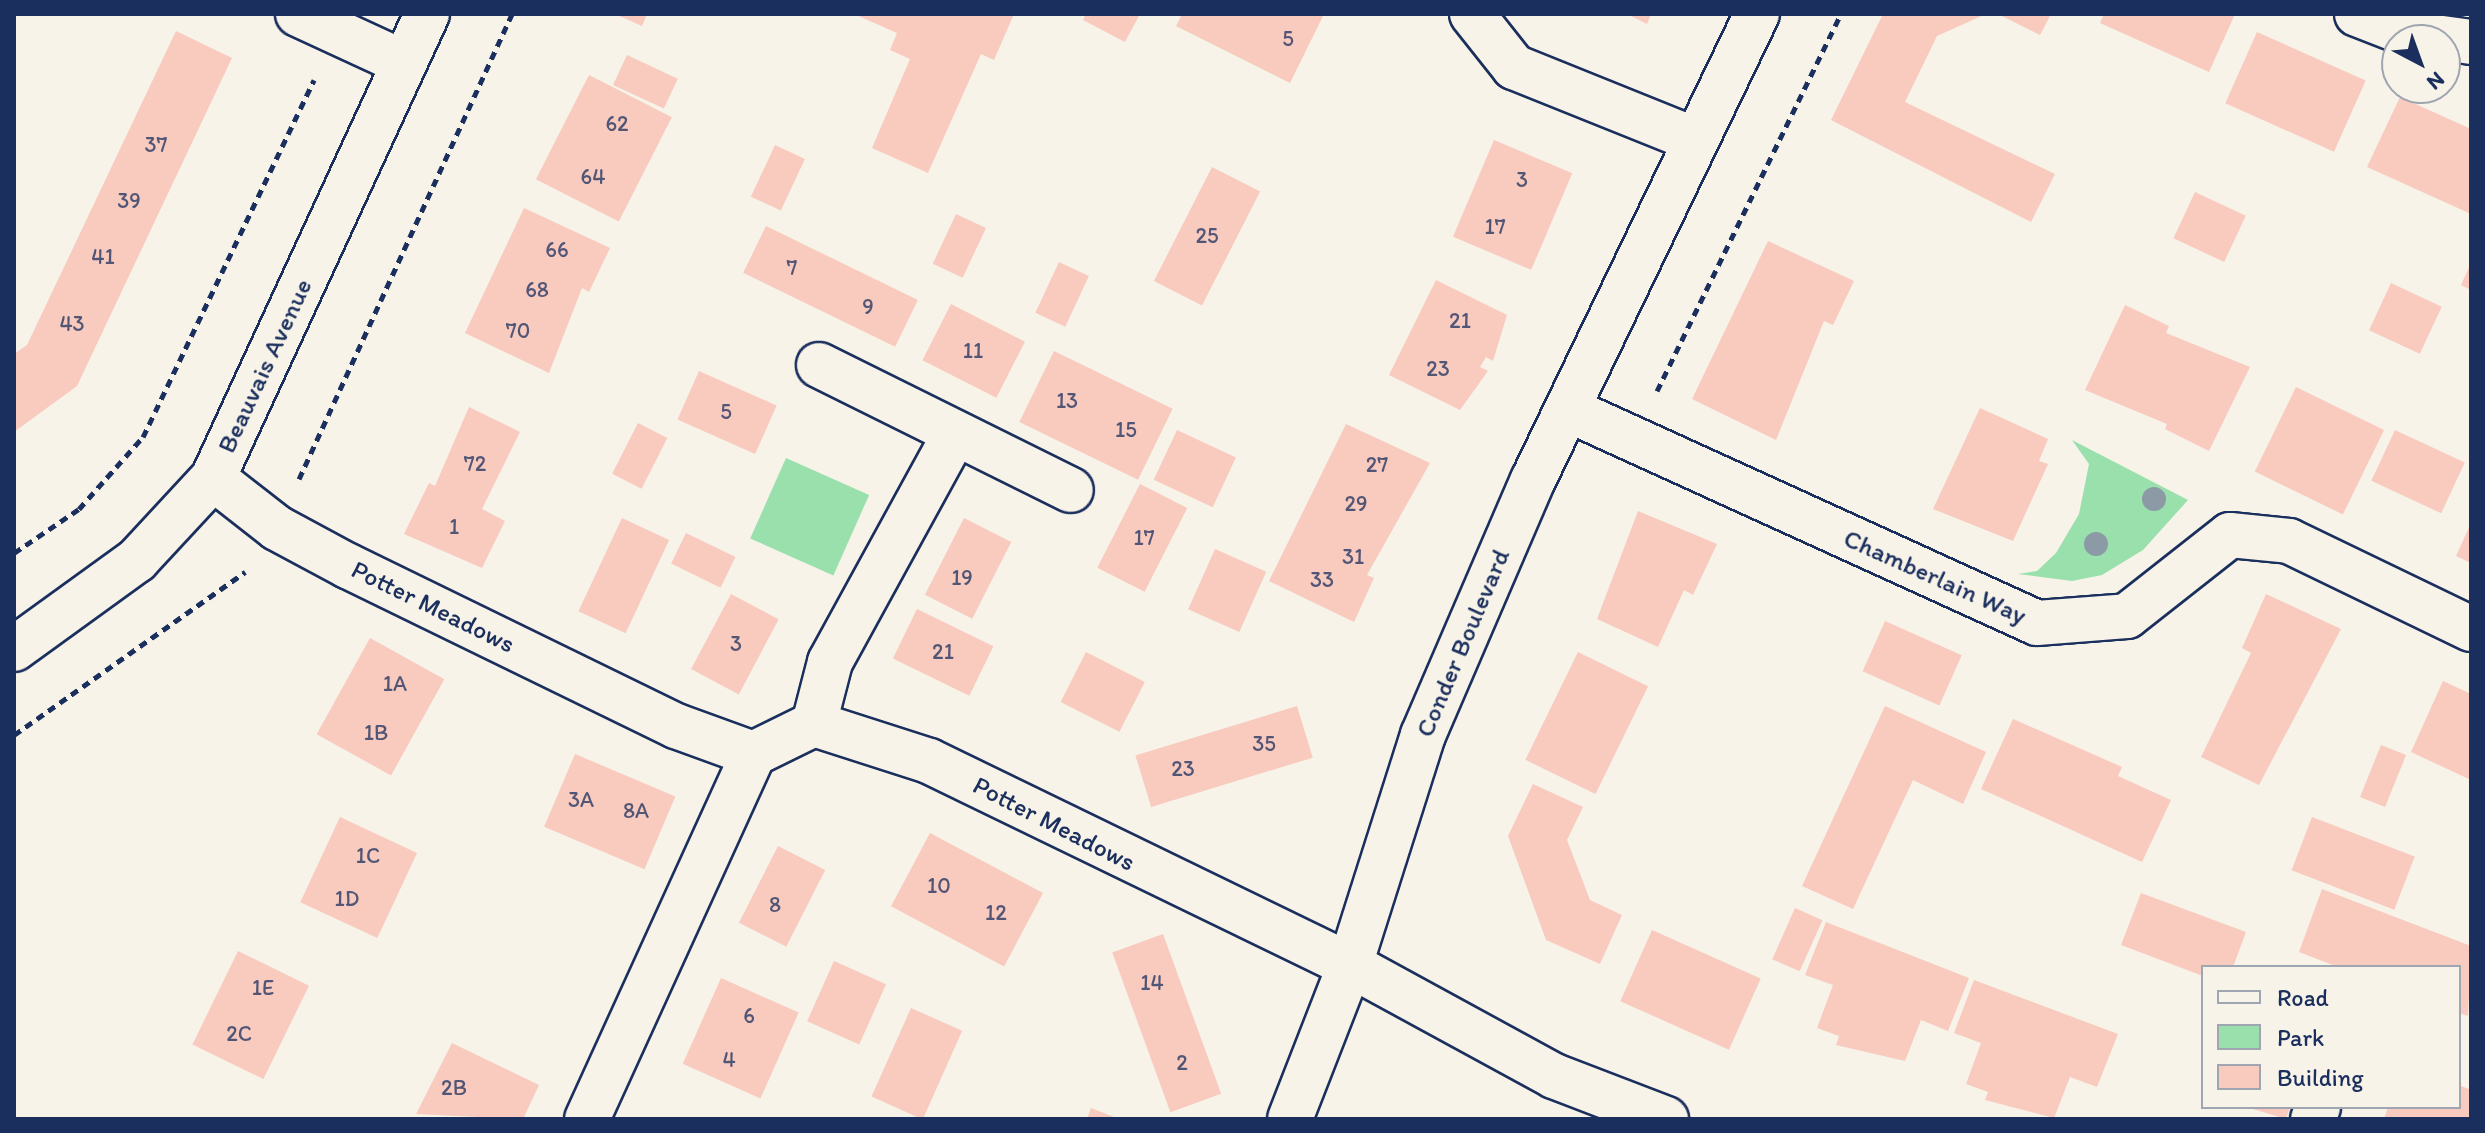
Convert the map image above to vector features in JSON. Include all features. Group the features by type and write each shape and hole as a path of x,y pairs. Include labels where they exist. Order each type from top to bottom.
{"street":[{"name":"Beauvais Avenue","path":"14,649 137,560 213,478 427,14"},
{"path":"1472,14 1514,67 1696,140"},
{"name":"Conder Boulevard","path":"1290,1119 1350,965 1423,735 1567,409 1757,14"},
{"path":"2357,14 2406,33 2471,42"},
{"path":"317,23 404,63"},
{"path":"819,365 1071,490"},
{"name":"Chamberlain Way","path":"1567,409 2037,623 2127,616 2230,535 2289,541 2471,629"},
{"path":"587,1119 753,754 814,724 830,662 955,434"},
{"name":"Potter Meadows","path":"213,478 277,528 356,570 676,726 753,754"},
{"name":"Potter Meadows","path":"814,724 929,761 1350,965"},
{"path":"1350,965 1554,1076 1666,1119"}],"path":[{"path":"1633,439 1841,14"},
{"path":"14,553 79,509 143,437 317,23"}],"green space":[{"path":"2072,440 2188,500 2143,550 2102,575 2072,581 2018,574 2037,571 2056,553 2079,514 2089,464"},
{"path":"786,458 869,495 833,575 750,538"}],"building":[{"path":"615,14 647,14 642,26"},
{"path":"854,14 1014,14 994,60 981,54 928,173 872,148 910,59 890,50 897,33"},
{"path":"1086,14 1140,14 1125,42 1083,20"},
{"path":"1182,14 1324,14 1290,83 1176,26"},
{"path":"1627,14 1651,14 1647,24"},
{"path":"1883,14 1986,14 1937,36 1905,102 2055,174 2031,222 1831,120"},
{"path":"1998,14 2051,14 2040,35"},
{"path":"2104,14 2235,14 2209,72 2100,23"},
{"path":"176,31 232,58 77,386 14,432 14,354 27,345"},
{"path":"2257,32 2366,80 2334,152 2225,103"},
{"path":"627,55 678,79 664,109 613,85"},
{"path":"589,75 672,117 619,221 536,179"},
{"path":"2397,104 2416,104 2471,129 2471,214 2367,167"},
{"path":"1494,140 1572,173 1531,270 1453,237"},
{"path":"775,145 805,159 781,211 751,197"},
{"path":"1212,167 1260,192 1202,306 1154,281"},
{"path":"2195,192 2246,216 2224,262 2173,238"},
{"path":"524,208 610,248 589,292 582,288 549,373 465,333"},
{"path":"956,214 986,228 963,278 933,264"},
{"path":"766,226 918,300 895,347 743,273"},
{"path":"1768,241 1854,281 1833,325 1824,321 1776,440 1692,399"},
{"path":"1059,262 1089,276 1065,327 1035,313"},
{"path":"2471,263 2471,290 2461,285"},
{"path":"1436,280 1507,315 1493,361 1486,357 1480,367 1488,371 1460,410 1389,375"},
{"path":"2391,283 2442,307 2420,354 2369,330"},
{"path":"951,304 1025,342 996,398 922,360"},
{"path":"2125,305 2169,326 2166,333 2250,367 2209,451 2165,429 2167,424 2085,390"},
{"path":"1054,351 1173,409 1138,480 1019,422"},
{"path":"699,371 777,406 755,454 677,419"},
{"path":"2296,387 2384,430 2343,514 2255,471"},
{"path":"469,407 520,432 482,509 505,521 482,568 404,534 429,483 435,486"},
{"path":"1980,408 2048,439 2039,461 2048,464 2013,541 1933,509"},
{"path":"638,423 667,438 642,489 612,474"},
{"path":"1346,424 1430,463 1367,575 1374,578 1354,622 1269,581"},
{"path":"1177,430 1236,457 1213,507 1154,480"},
{"path":"2395,430 2465,463 2441,513 2371,481"},
{"path":"1140,484 1187,508 1145,592 1097,568"},
{"path":"1638,511 1717,544 1693,595 1684,590 1658,647 1597,619"},
{"path":"622,518 669,540 626,633 578,611"},
{"path":"964,518 1011,542 972,619 925,595"},
{"path":"2471,523 2471,563 2456,556"},
{"path":"686,533 735,557 721,588 671,564"},
{"path":"1215,549 1266,572 1239,632 1188,609"},
{"path":"731,594 779,619 739,694 691,669"},
{"path":"2266,594 2341,629 2259,785 2201,757 2251,653 2242,648"},
{"path":"917,609 993,646 969,696 893,658"},
{"path":"1885,621 1962,655 1939,705 1863,671"},
{"path":"370,638 444,679 391,775 317,734"},
{"path":"1086,652 1145,682 1119,732 1061,702"},
{"path":"1578,652 1648,686 1596,794 1525,760"},
{"path":"2443,681 2471,694 2471,780 2411,752"},
{"path":"1297,706 1313,758 1151,807 1135,755"},
{"path":"1885,706 1986,752 1963,804 1913,780 1853,909 1802,886"},
{"path":"2013,719 2122,767 2118,776 2171,800 2142,862 1981,789"},
{"path":"2381,745 2406,755 2385,807 2360,797"},
{"path":"575,754 675,797 644,869 544,827"},
{"path":"1533,784 1583,807 1567,840 1590,900 1622,915 1600,964 1546,940 1508,836"},
{"path":"340,817 417,853 377,938 300,902"},
{"path":"2312,817 2415,856 2394,910 2292,870"},
{"path":"930,833 1043,893 1004,966 891,906"},
{"path":"778,846 825,870 786,947 739,923"},
{"path":"2322,889 2471,946 2468,1016 2461,1014 2461,965 2333,965 2299,952"},
{"path":"2141,893 2246,932 2234,965 2201,965 2201,975 2121,945"},
{"path":"1795,908 1822,920 1800,971 1772,959"},
{"path":"1826,922 1969,978 1948,1031 1921,1020 1905,1061 1836,1045 1839,1036 1817,1028 1833,985 1805,975"},
{"path":"1652,930 1761,978 1729,1050 1620,1001"},
{"path":"1163,934 1221,1094 1170,1112 1112,952"},
{"path":"238,951 309,986 263,1079 192,1044"},
{"path":"834,961 886,984 859,1044 807,1021"},
{"path":"721,978 799,1013 760,1098 683,1064"},
{"path":"1974,980 2118,1034 2097,1087 2070,1077 2054,1118 1985,1100 1988,1092 1966,1084 1981,1043 1954,1033"},
{"path":"911,1008 962,1031 923,1119 872,1097"},
{"path":"452,1043 539,1085 523,1119 416,1114"},
{"path":"2461,1086 2471,1090 2471,1119 2384,1119 2387,1109 2461,1109"},
{"path":"1091,1108 1119,1119 1087,1119"},
{"path":"2253,1109 2289,1109 2286,1119"}]}
